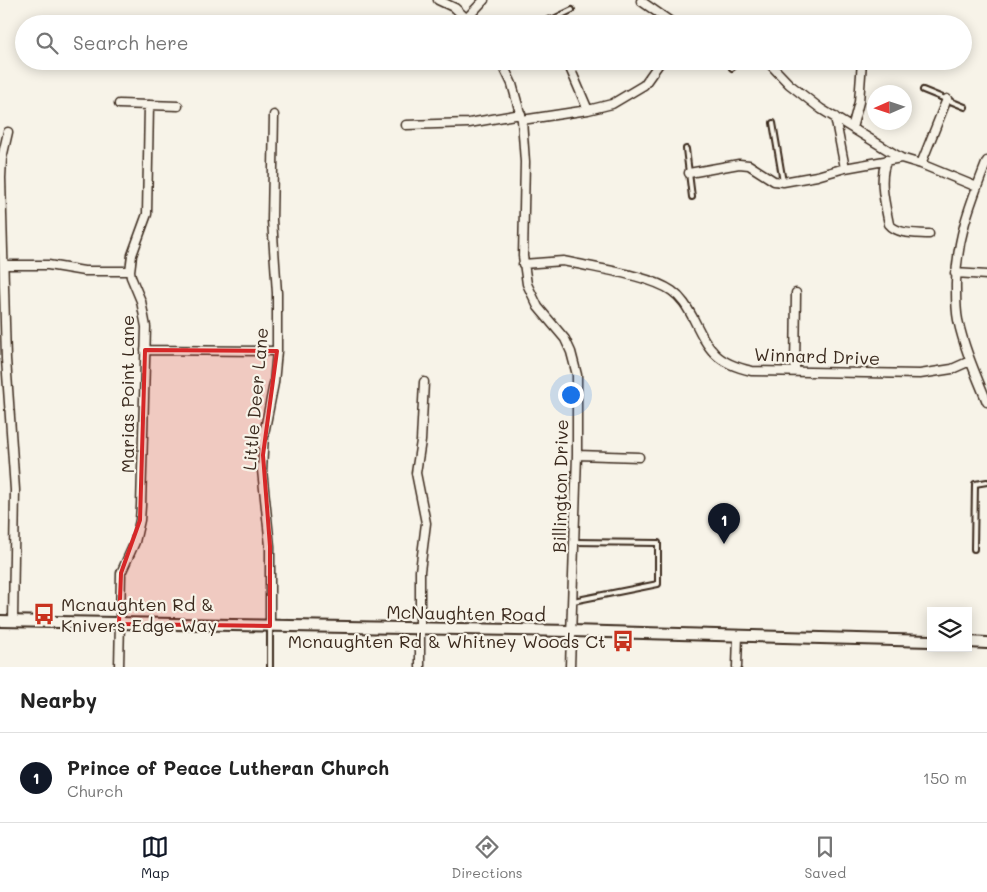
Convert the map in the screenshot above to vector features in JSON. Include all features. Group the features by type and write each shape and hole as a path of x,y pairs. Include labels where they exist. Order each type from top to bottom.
{"street":[{"path":"438,0 455,8 463,15"},
{"path":"474,15 484,0"},
{"path":"640,1 661,15"},
{"name":"Billington Drive","path":"505,70 512,84 522,117 525,162 524,264 530,294 538,307 565,339 575,364 577,384 576,455 570,667"},
{"path":"570,70 588,110"},
{"path":"406,125 469,123 588,110 612,104 628,96 644,85 655,70"},
{"path":"776,70 789,84 821,109 901,158 921,164 977,187"},
{"path":"852,128 859,102 861,70"},
{"path":"921,164 947,99"},
{"path":"119,104 178,106"},
{"name":"Marias Point Lane","path":"119,667 120,573 135,542 140,520 145,350 144,314 130,271 132,255 147,214 149,105"},
{"name":"Little Deer Lane","path":"270,626 270,546 262,462 264,434 274,384 276,351 277,293 272,220 274,115"},
{"path":"835,118 845,168"},
{"path":"8,132 1,168 4,265 3,334 15,490 13,621"},
{"path":"689,173 739,164 748,165 774,181 783,182 901,158"},
{"path":"887,160 882,169 882,179 889,224 898,231 929,234"},
{"path":"987,161 960,236 955,273 957,318 970,361 987,402"},
{"name":"Winnard Drive","path":"524,264 573,263 662,284 682,299 704,341 713,353 724,362 737,368 752,371 920,374 952,369 970,361"},
{"path":"4,265 48,265 84,271 130,271"},
{"path":"955,273 987,275"},
{"path":"795,371 796,293"},
{"path":"145,350 276,351"},
{"path":"420,667 420,571 426,523 416,473 421,441 424,382"},
{"path":"576,455 639,457"},
{"name":"McNaughten Road","path":"0,621 572,631 927,641"},
{"path":"737,667 738,635"},
{"path":"972,642 987,643"}],"lane":[{"path":"562,15 572,10"},
{"path":"923,90 965,107"},
{"path":"773,123 783,182"},
{"path":"686,148 692,197"},
{"path":"974,549 976,484 987,482"},
{"path":"573,602 658,584 658,543 574,542"},
{"path":"270,626 270,667"}],"highlighted area":[{"path":"145,350 277,351 263,455 270,546 270,626 119,624 121,573 140,520"}],"place":[{"name":"Prince of Peace Lutheran Church","path":"724,544"},
{"name":"Mcnaughten Rd & Knivers Edge Way","path":"44,614"},
{"name":"Mcnaughten Rd & Whitney Woods Ct","path":"623,641"}]}
